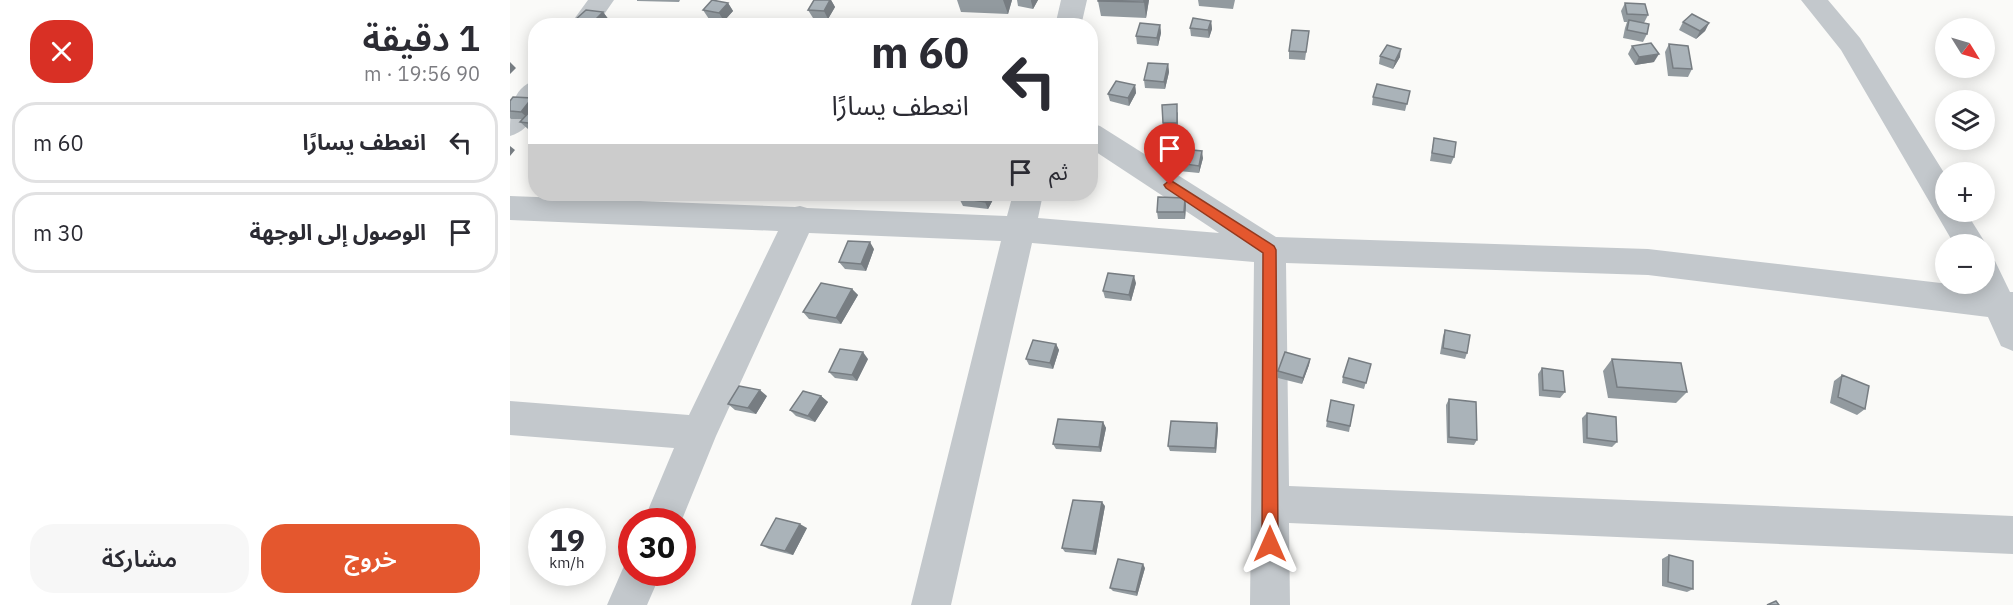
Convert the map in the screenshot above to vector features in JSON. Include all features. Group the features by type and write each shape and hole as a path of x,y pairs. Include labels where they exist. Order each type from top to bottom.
{"street":[{"path":"588,18 601,0"},
{"path":"1070,18 1074,0"},
{"path":"1814,0 1851,44 1935,185"},
{"path":"510,126 528,101"},
{"path":"1098,138 1270,250"},
{"path":"931,605 1026,201"},
{"path":"510,208 800,218 1020,229 1270,250 1648,262 2007,306"},
{"path":"668,508 699,433 800,218"},
{"path":"1270,250 1270,605"},
{"path":"1995,287 2007,306 2013,336"},
{"path":"510,418 699,433"},
{"path":"1270,504 2013,535"},
{"path":"627,605 635,586"}],"building":[{"path":"712,0 728,3 719,13 703,10"},
{"path":"814,0 830,0 824,11 808,10"},
{"path":"1144,0 1144,2 1098,1"},
{"path":"1625,3 1645,4 1648,15 1627,14"},
{"path":"586,10 603,12 597,18 577,18"},
{"path":"1692,14 1709,23 1700,31 1683,22"},
{"path":"1193,18 1211,21 1208,30 1190,28"},
{"path":"1629,20 1649,24 1647,34 1627,30"},
{"path":"1140,23 1160,25 1157,38 1136,36"},
{"path":"1292,30 1309,31 1306,52 1289,51"},
{"path":"1651,43 1659,54 1639,57 1632,46"},
{"path":"1669,44 1688,46 1692,69 1673,68"},
{"path":"1387,45 1401,49 1395,61 1380,56"},
{"path":"1148,63 1168,64 1164,82 1144,80"},
{"path":"1116,81 1135,85 1128,98 1108,94"},
{"path":"1377,84 1410,91 1407,104 1373,97"},
{"path":"513,97 528,98 528,103 521,112 510,111 510,101"},
{"path":"1177,104 1177,123 1163,123 1162,105"},
{"path":"528,113 528,123 520,122"},
{"path":"1434,138 1456,142 1454,157 1432,153"},
{"path":"1182,149 1202,151 1199,166 1178,163"},
{"path":"1158,197 1185,198 1184,212 1157,212"},
{"path":"848,241 870,242 861,264 839,262"},
{"path":"1108,273 1134,276 1129,295 1103,291"},
{"path":"821,283 852,289 836,318 803,312"},
{"path":"1445,330 1470,335 1467,353 1443,348"},
{"path":"1033,340 1056,344 1050,363 1026,359"},
{"path":"840,349 863,352 852,375 829,372"},
{"path":"1285,352 1310,359 1303,378 1278,371"},
{"path":"1349,358 1371,364 1366,383 1343,377"},
{"path":"1612,359 1681,363 1687,392 1617,387"},
{"path":"1542,368 1563,371 1565,392 1543,390"},
{"path":"1842,375 1869,386 1865,409 1838,397"},
{"path":"739,386 760,390 748,408 728,404"},
{"path":"803,391 821,396 808,416 790,410"},
{"path":"1449,399 1476,402 1477,440 1449,437"},
{"path":"1331,400 1354,405 1350,426 1327,421"},
{"path":"1587,413 1616,417 1617,442 1587,438"},
{"path":"1058,419 1103,422 1099,447 1053,444"},
{"path":"1171,421 1217,423 1215,448 1168,446"},
{"path":"1073,500 1102,502 1093,551 1062,548"},
{"path":"776,518 800,524 785,551 761,545"},
{"path":"1669,555 1693,561 1693,589 1668,582"},
{"path":"1118,559 1143,564 1136,592 1110,588"},
{"path":"1776,601 1779,605 1767,605"}],"route":[{"path":"1170,185 1270,250 1270,544"}]}
